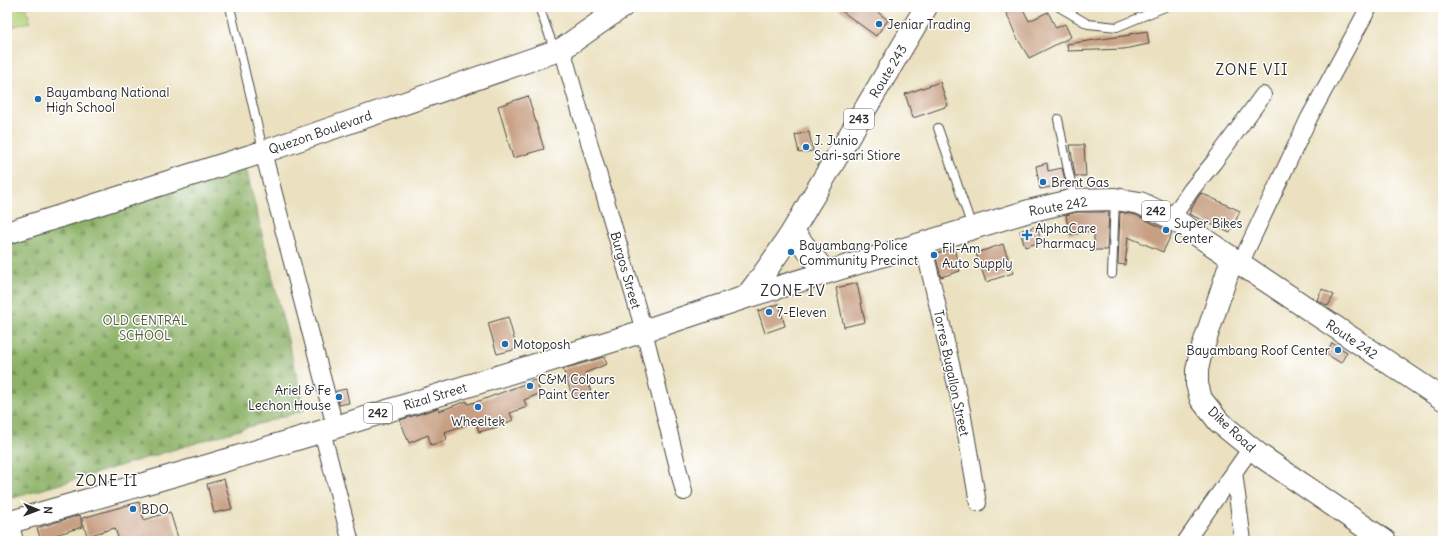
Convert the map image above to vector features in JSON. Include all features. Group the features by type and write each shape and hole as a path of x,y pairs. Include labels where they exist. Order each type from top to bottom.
{"main road":[{"name":"Quezon Boulevard","path":"7,234 263,152 559,50 622,7"},
{"name":"Route 243","path":"746,297 770,267 793,232 926,7"},
{"name":"Route 242","path":"746,297 923,244 1008,216 1075,200 1115,199 1140,203 1172,218 1443,399"},
{"path":"793,232 826,273"},
{"name":"Dike Road","path":"1236,262 1200,356 1197,370 1197,384 1201,399 1219,422 1261,456 1384,541"},
{"name":"Rizal Street","path":"11,529 210,465 644,331 746,297"}],"street":[{"path":"1236,262 1309,118 1368,7"},
{"name":"Burgos Street","path":"559,50 644,331 684,492"},
{"path":"1172,218 1191,190 1214,162 1263,95"},
{"path":"263,152 329,428 350,539"},
{"name":"Torres Bugallon Street","path":"923,244 962,411 978,503"},
{"path":"1186,541 1251,448"},
{"path":"1234,472 1243,541"}],"lane":[{"path":"230,7 263,152"},
{"path":"539,7 559,50"},
{"path":"1060,7 1088,24 1117,27 1165,7"},
{"path":"1058,119 1075,200"},
{"path":"938,128 972,227"},
{"path":"1112,274 1115,199"}],"green space":[{"path":"7,7 26,7 30,22 7,28"},
{"name":"OLD CENTRAL SCHOOL","path":"245,164 305,410 7,500 7,240"}],"building":[{"path":"836,7 871,7 888,20 876,36"},
{"path":"1004,7 1022,7 1029,21 1048,12 1056,28 1065,24 1071,37 1029,58 1016,36"},
{"path":"1147,31 1149,44 1124,49 1068,51 1067,44 1130,35 1129,34"},
{"path":"940,82 948,106 913,118 905,94"},
{"path":"528,96 544,149 513,158 498,106"},
{"path":"809,132 813,151 799,153 795,135"},
{"path":"1070,145 1084,145 1086,176 1075,176"},
{"path":"1047,163 1048,171 1062,168 1066,184 1040,189 1036,166"},
{"path":"1201,193 1240,211 1230,233 1189,214"},
{"path":"1077,212 1109,212 1107,250 1094,250 1094,231 1069,234 1066,215"},
{"path":"1120,212 1136,215 1172,233 1163,252 1128,237 1125,265 1118,264"},
{"path":"1037,226 1041,242 1025,247 1020,231"},
{"path":"1003,244 1013,273 986,282 976,253"},
{"path":"954,248 960,271 941,277 935,254"},
{"path":"857,283 865,322 844,327 836,288"},
{"path":"1322,289 1334,295 1328,306 1317,300"},
{"path":"779,304 785,326 765,333 758,311"},
{"path":"508,317 517,349 497,354 488,323"},
{"path":"1332,343 1347,352 1341,363 1326,354"},
{"path":"604,357 607,364 585,373 591,392 573,398 563,369"},
{"path":"535,380 541,393 524,400 527,407 510,413 513,420 497,427 479,432 476,421 445,432 447,440 431,445 428,435 409,443 400,420 438,408 439,411 467,401 468,404 482,400"},
{"path":"346,389 349,403 339,405 336,391"},
{"path":"224,479 232,509 214,513 207,484"},
{"path":"139,502 144,520 170,512 179,541 119,541 115,528 87,536 82,518"},
{"path":"80,515 82,527 41,541 37,528"}],"place":[{"name":"Jeniar Trading","path":"879,24"},
{"name":"Bayambang National High School","path":"38,99"},
{"name":"J. Junio Sari-sari Stiore","path":"806,147"},
{"name":"Brent Gas","path":"1043,182"},
{"name":"Super Bikes Center","path":"1166,230"},
{"name":"AlphaCare Pharmacy","path":"1027,235"},
{"name":"Bayambang Police Community Precinct","path":"791,252"},
{"name":"Fil-Am Auto Supply","path":"934,255"},
{"name":"7-Eleven","path":"769,312"},
{"name":"Motoposh","path":"505,344"},
{"name":"Bayambang Roof Center","path":"1338,350"},
{"name":"C&M Colours Paint Center","path":"530,386"},
{"name":"Ariel & Fe Lechon House","path":"339,397"},
{"name":"Wheeltek","path":"478,407"},
{"name":"BDO","path":"133,509"}],"district":[{"name":"ZONE VII","path":"1252,70"},
{"name":"ZONE IV","path":"793,291"},
{"name":"ZONE II","path":"107,481"}]}
